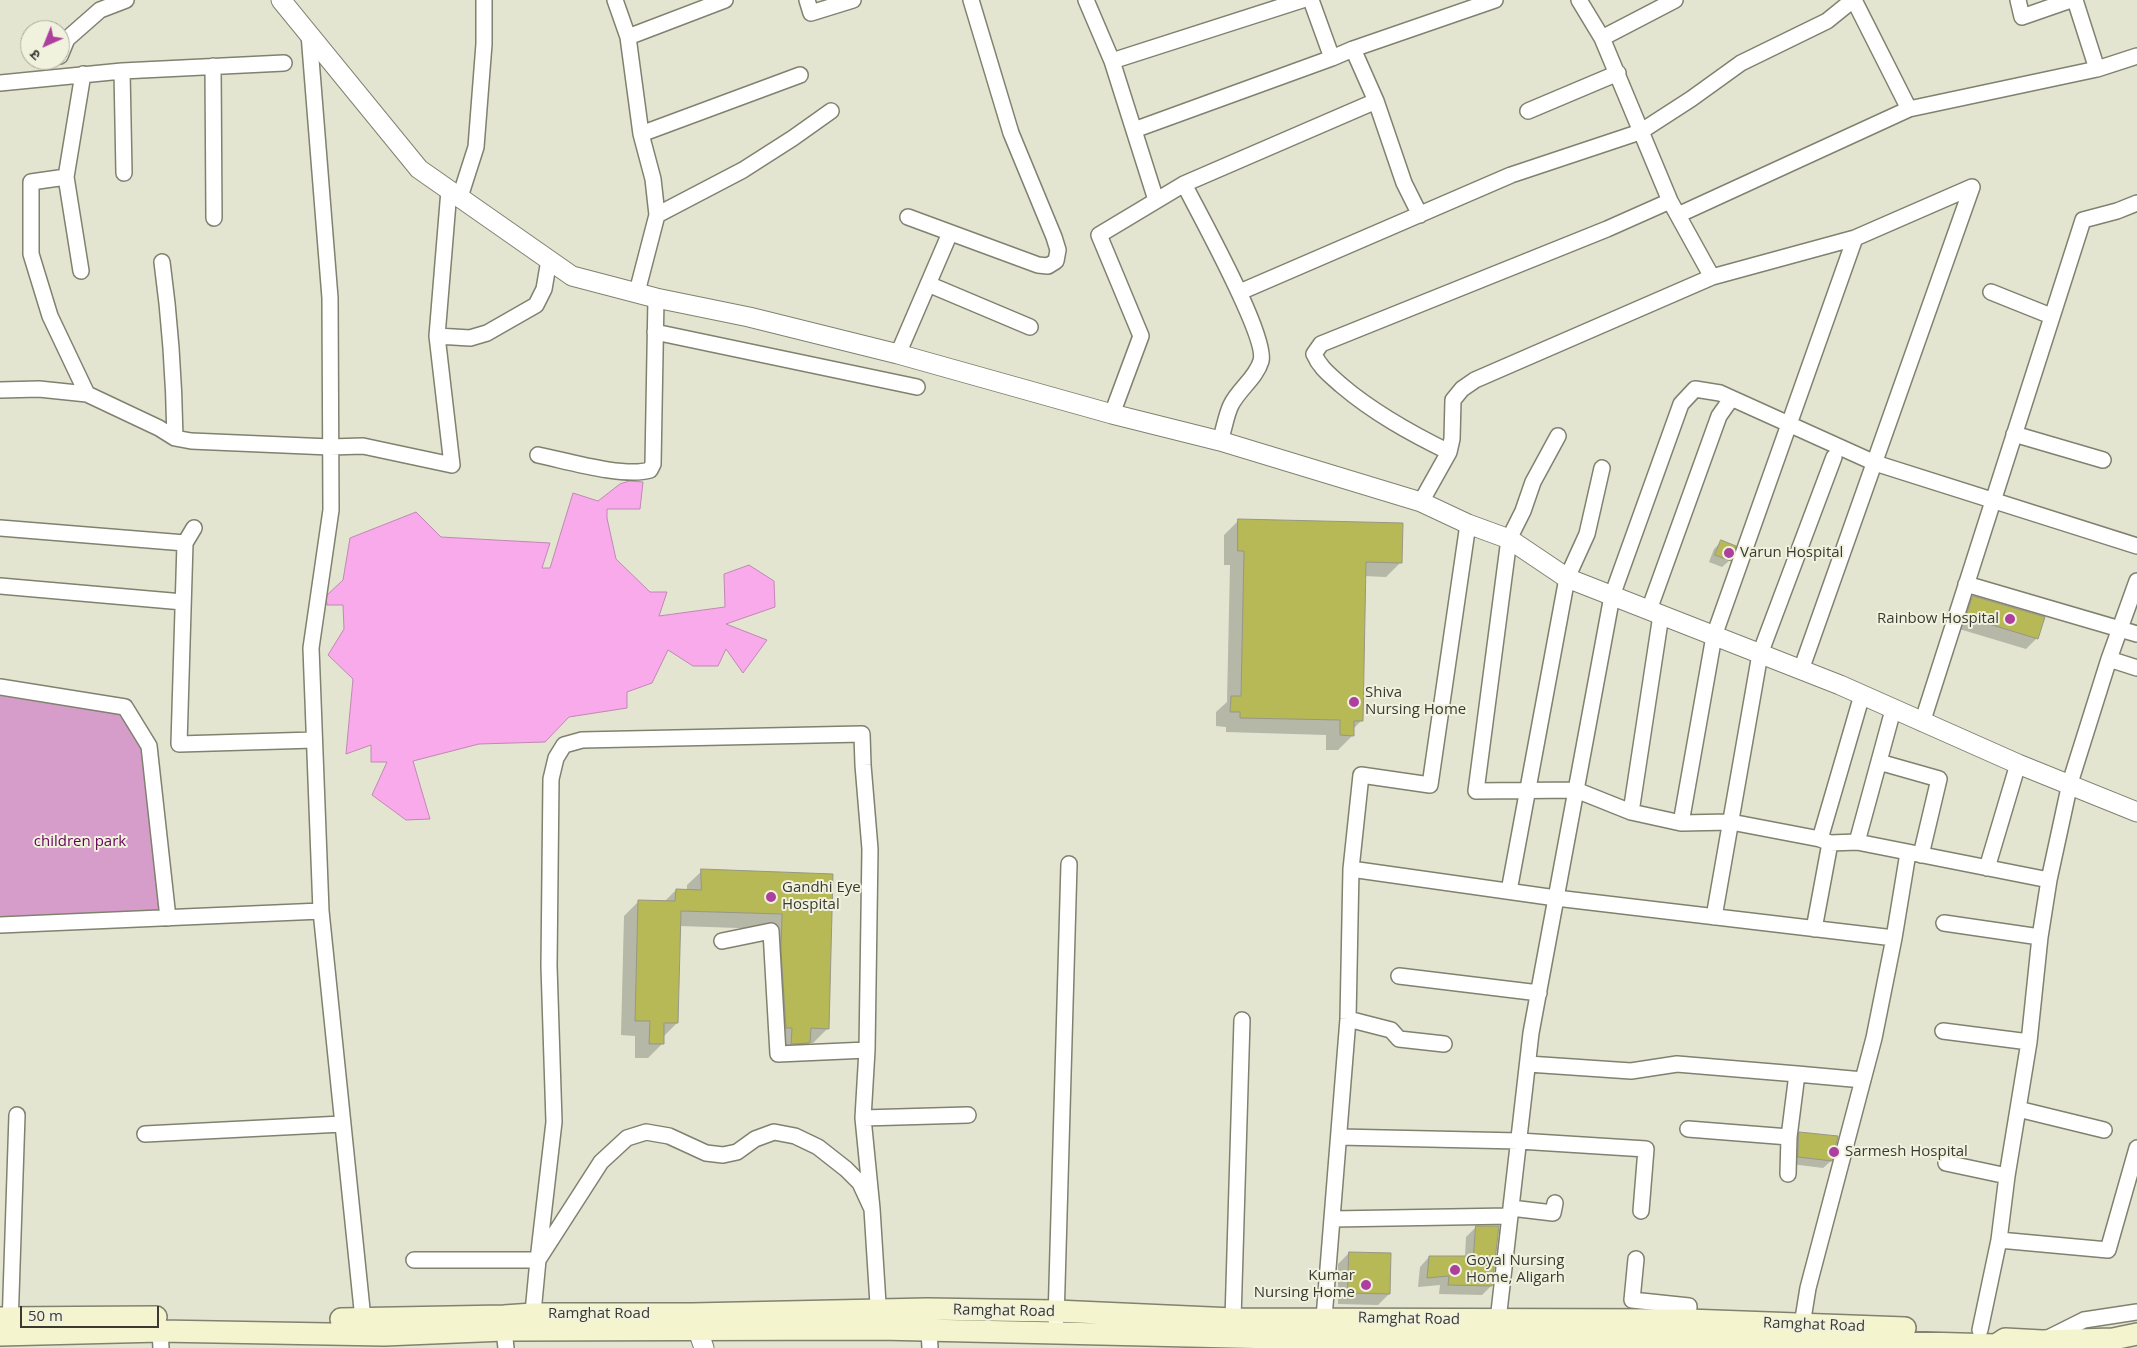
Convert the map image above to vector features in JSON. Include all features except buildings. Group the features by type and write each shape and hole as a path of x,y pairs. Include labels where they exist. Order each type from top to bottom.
{"main road":[{"name":"Ramghat Road","path":"5,1326 67,1341 160,1340 270,1326 363,1319 504,1316 532,1322 698,1331 879,1320 1056,1321 1324,1318 1497,1330 1818,1340 1846,1345 1996,1345 2005,1339"},
{"name":"Ramghat Road","path":"879,1320 929,1339 1056,1321 1366,1344 1497,1330 1688,1320 1996,1331 2005,1339 2041,1344 2113,1339 2137,1334"},
{"name":"Ramghat Road","path":"5,1326 270,1326 384,1335 505,1339 532,1322"}],"street":[{"path":"70,36 100,10 126,0"},
{"path":"281,0 419,169 572,276 656,298 749,317 898,354 1112,414 1220,441 1421,502 1468,524 1509,539 1567,578 1862,695 2018,764 2070,783 2137,812"},
{"path":"0,390 39,389 87,394 159,428 174,438 191,441 330,447 363,446 452,464 437,336 454,194 476,147 484,44 484,0"},
{"path":"615,0 628,37 641,134 653,179 657,214 637,292"},
{"path":"628,37 725,0"},
{"path":"807,0 811,13 853,0"},
{"path":"908,216 1038,265 1048,266 1056,260 1058,250 1054,237 1011,133 970,0"},
{"path":"1086,0 1112,61 1156,200"},
{"path":"1112,61 1302,0"},
{"path":"1311,0 1332,58"},
{"path":"1134,130 1495,0"},
{"path":"1579,0 1602,38 1618,73 1640,132 1670,201 1712,277"},
{"path":"1602,38 1674,0"},
{"path":"1240,292 1511,175 1640,132 1691,99 1741,63 1827,21 1853,0 1909,110"},
{"path":"2018,0 2022,17 2071,0"},
{"path":"2075,0 2097,68"},
{"path":"309,34 330,298 330,510 311,648 321,911 363,1319"},
{"path":"1353,50 1376,100 1404,183 1420,215"},
{"path":"1678,215 1909,110 2097,68 2137,56"},
{"path":"0,83 52,76 122,71 284,63"},
{"path":"213,66 214,218"},
{"path":"52,76 54,70"},
{"path":"122,71 124,173"},
{"path":"1528,111 1618,73"},
{"path":"81,271 66,177 83,74"},
{"path":"641,134 800,75"},
{"path":"1112,414 1141,336 1099,235 1184,184 1376,100"},
{"path":"657,214 743,170 831,111"},
{"path":"66,177 31,182 31,254 50,316 87,394"},
{"path":"1184,184 1240,292 1261,348 1262,359 1231,405 1220,441"},
{"path":"1421,502 1449,452 1452,439 1453,400 1462,389 1475,380 1712,277 1855,238 1972,187 1801,670"},
{"path":"1449,452 1403,430 1364,404 1318,366 1314,354 1321,344 1607,229 1670,201"},
{"path":"1922,723 2083,220 2117,211 2137,203"},
{"path":"898,354 950,233"},
{"path":"1681,823 1714,636 1855,238"},
{"path":"437,336 470,338 487,333 536,305 544,289 549,260"},
{"path":"162,262 173,360 174,438"},
{"path":"928,284 1030,327"},
{"path":"1991,292 2052,316"},
{"path":"538,456 624,472 640,473 650,470 653,464 656,298"},
{"path":"655,332 917,388"},
{"path":"1497,1330 1528,1064 1539,993 1612,596 1681,404 1696,390 1720,393 1874,462 2137,546"},
{"path":"1631,812 1655,613 1719,416 1731,399"},
{"path":"2014,434 2103,460"},
{"path":"1558,436 1533,482 1523,511 1509,539 1476,791 1576,790 1631,812 1681,823 1731,822 1825,841 1857,842 2048,880"},
{"path":"1714,917 1760,654 1834,457"},
{"path":"1509,891 1567,578 1587,534 1602,468"},
{"path":"1324,1318 1348,1019 1351,869 1361,775 1430,785 1468,524"},
{"path":"0,528 185,543"},
{"path":"194,528 185,543 180,744 314,740"},
{"path":"1980,1330 1999,1240 2007,1176 2029,1042 2048,880 2070,783 2109,659 2137,581"},
{"path":"1966,584 2137,634"},
{"path":"0,586 183,602"},
{"path":"2109,659 2137,668"},
{"path":"0,687 125,707 149,746 168,918"},
{"path":"1814,928 1825,841 1862,695"},
{"path":"1857,842 1893,710"},
{"path":"532,1322 554,1122 549,966 552,779 556,758 564,744 582,740 862,734 870,849 863,1118 872,1209 879,1320"},
{"path":"1802,1325 1808,1288 1864,1080 1894,938 1915,854 1939,779 1879,762"},
{"path":"1987,868 2018,764"},
{"path":"1056,1321 1069,864"},
{"path":"1351,869 1556,898 1894,938"},
{"path":"0,925 321,911"},
{"path":"1944,923 2040,937"},
{"path":"722,941 771,931 778,1054 866,1050"},
{"path":"1398,976 1539,993"},
{"path":"1348,1019 1391,1030 1399,1039 1444,1044"},
{"path":"1233,1319 1242,1020"},
{"path":"1944,1031 2029,1042"},
{"path":"1528,1064 1631,1071 1677,1064 1864,1080"},
{"path":"1788,1174 1789,1137 1797,1074"},
{"path":"2018,1109 2104,1130"},
{"path":"5,1326 17,1115"},
{"path":"863,1118 968,1115"},
{"path":"145,1134 342,1124"},
{"path":"1688,1129 1789,1137"},
{"path":"538,1260 601,1162 627,1138 646,1132 669,1136 706,1153 722,1155 737,1152 755,1139 774,1132 795,1136 818,1147 846,1169 860,1183 872,1209"},
{"path":"1339,1137 1519,1141 1646,1149 1641,1211"},
{"path":"1999,1240 2108,1250 2130,1189 2137,1148"},
{"path":"1946,1163 2007,1176"},
{"path":"1332,1219 1511,1212 1553,1213 1555,1203"},
{"path":"1636,1259 1632,1300 1689,1306 1688,1320"},
{"path":"414,1260 538,1260"},
{"path":"2041,1344 2084,1320 2137,1312"},
{"path":"2041,1344 2067,1348"}],"green space":[{"name":"children park","path":"0,687 113,705 149,746 168,918 0,925"}],"shaded area":[{"path":"630,481 643,482 640,509 607,509 607,518 616,559 650,592 667,592 659,616 725,607 724,574 749,565 774,581 775,607 726,624 767,640 743,673 726,649 718,666 693,666 668,650 652,683 627,692 627,708 569,717 545,742 479,744 413,761 430,819 406,820 372,795 387,762 371,762 371,745 346,754 353,679 328,655 344,629 343,605 327,605 326,596 343,580 350,538 416,512 441,537 550,543 542,568 550,568 573,493 598,501 620,484"}],"place":[{"name":"Varun Hospital","path":"1729,553"},
{"name":"Rainbow Hospital","path":"2010,619"},
{"name":"Shiva Nursing Home","path":"1354,702"},
{"name":"Gandhi Eye Hospital","path":"771,897"},
{"name":"Sarmesh Hospital","path":"1834,1152"},
{"name":"Goyal Nursing Home, Aligarh","path":"1455,1270"},
{"name":"Kumar Nursing Home","path":"1366,1285"}]}
